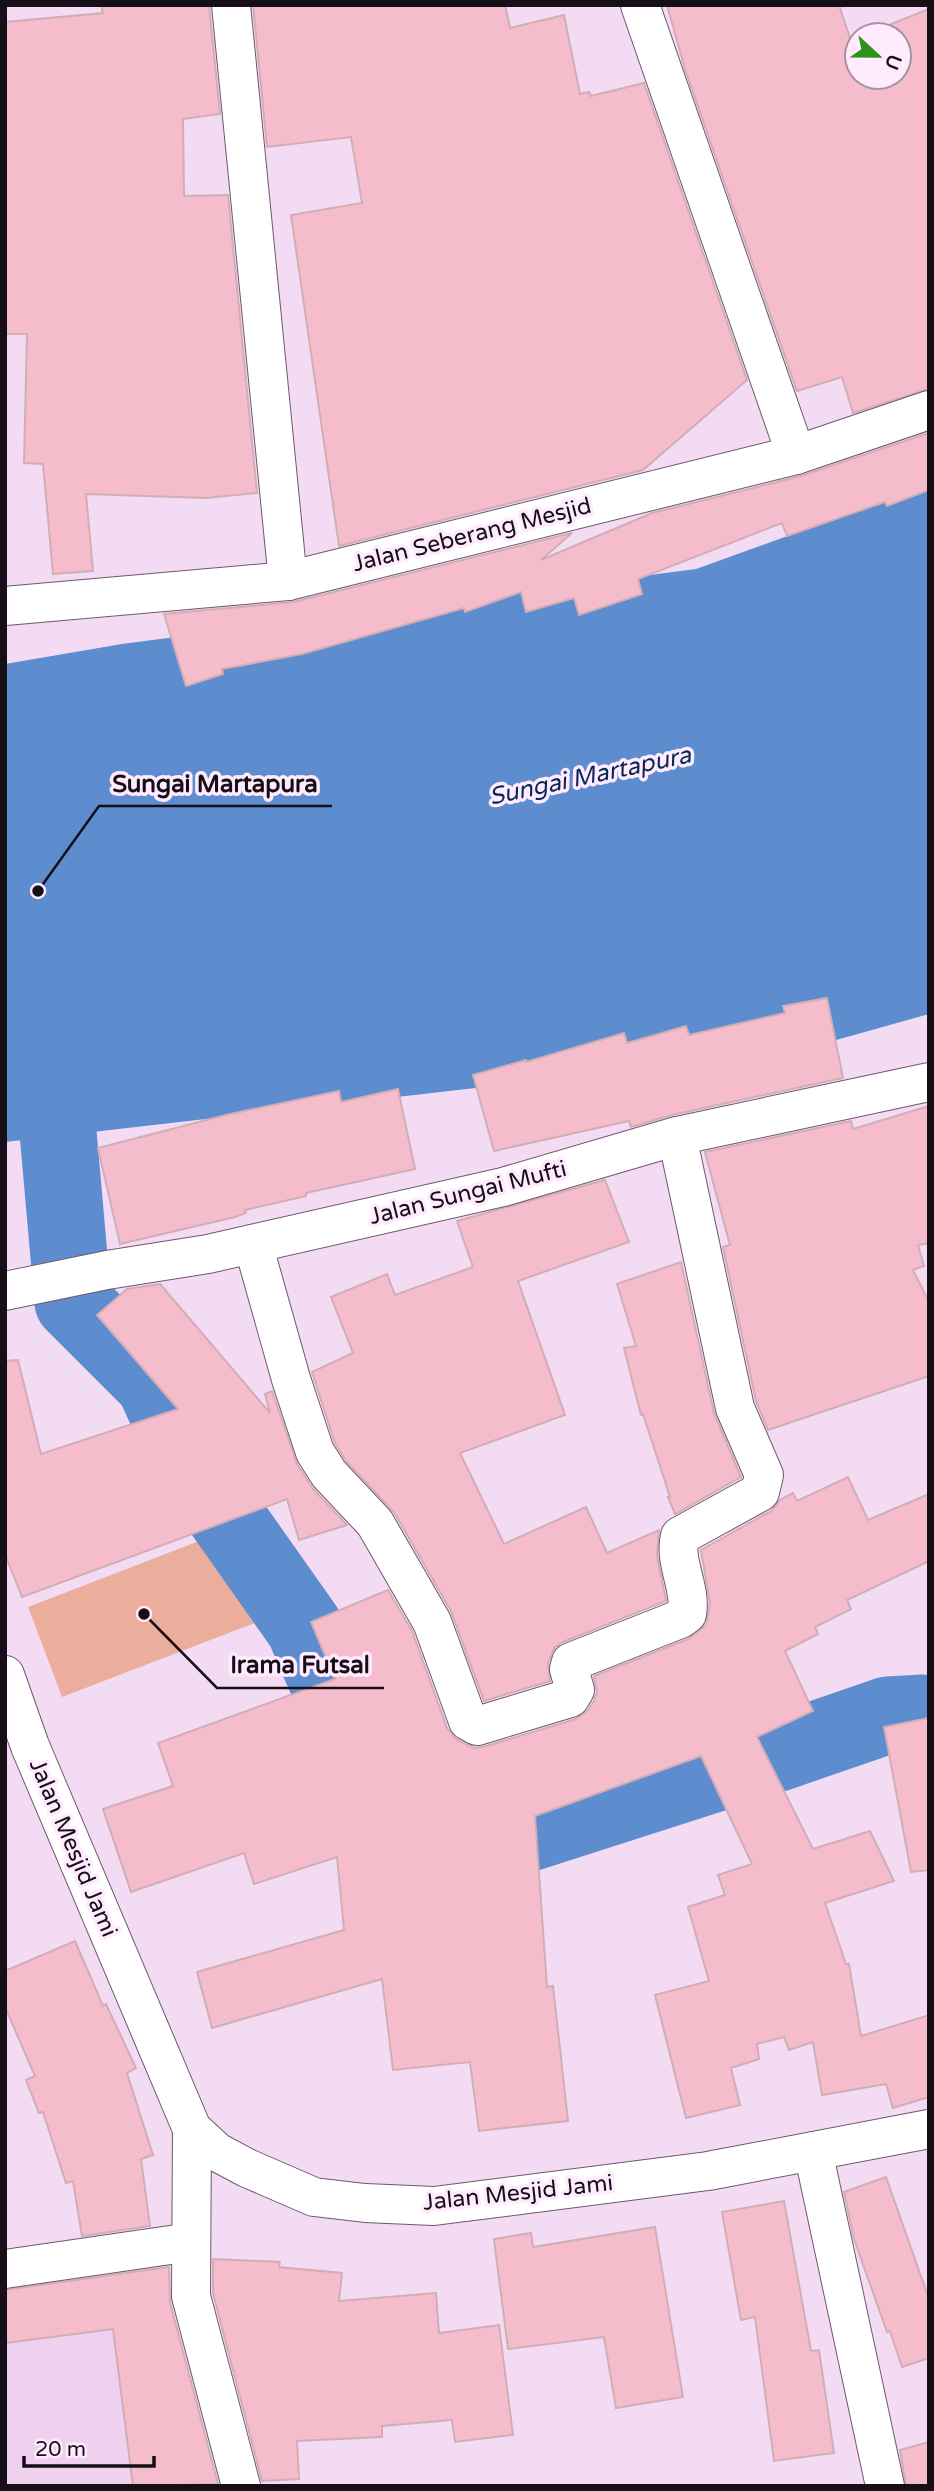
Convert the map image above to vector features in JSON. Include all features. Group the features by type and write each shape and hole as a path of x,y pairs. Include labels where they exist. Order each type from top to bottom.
{"street":[{"path":"231,5 288,581"},
{"path":"640,5 796,455"},
{"name":"Jalan Seberang Mesjid","path":"5,606 288,581 796,455 929,410"},
{"name":"Jalan Sungai Mufti","path":"5,1292 107,1270 253,1244 503,1187 677,1136 929,1082"},
{"path":"253,1244 291,1379 315,1452 329,1474 375,1523 432,1622 468,1721 477,1726 570,1698 575,1690 569,1669 571,1662 687,1614 690,1600 677,1549 680,1536 760,1492 764,1483 764,1475 735,1408 677,1136"},
{"name":"Jalan Mesjid Jami","path":"5,1675 30,1746 192,2129 217,2152 247,2168 314,2197 379,2204 434,2206 708,2171 929,2130"},
{"path":"192,2129 191,2296 241,2486"},
{"path":"813,2151 885,2486"},
{"path":"5,2269 191,2242"}],"shaded area":[{"path":"225,1531 260,1621 62,1697 28,1607"},
{"path":"166,2287 207,2486 5,2486 5,2307"}],"water":[{"path":"929,485 929,1014 797,1051 5,1142 5,664 122,644 696,569"}],"building":[{"path":"101,5 209,5 220,114 183,119 184,196 228,195 257,493 206,498 86,494 93,571 53,574 43,464 24,463 27,334 5,334 5,22 103,13"},
{"path":"253,5 505,5 510,28 564,15 580,94 589,92 591,96 644,83 747,380 643,470 339,546 291,215 362,203 351,137 267,147"},
{"path":"667,5 839,5 844,21 843,91 913,91 913,21 899,21 929,9 929,389 853,413 842,377 797,391 685,69"},
{"path":"929,433 929,490 887,506 885,502 787,536 782,523 638,579 642,594 579,615 574,598 526,612 521,592 465,612 464,608 302,654 222,669 223,674 186,686 164,614 293,602 572,533 541,560 652,513 801,476"},
{"path":"827,998 843,1078 672,1115 631,1127 629,1121 494,1151 473,1075 624,1033 627,1043 686,1026 689,1035 785,1013 783,1006"},
{"path":"398,1089 415,1169 306,1193 306,1196 245,1210 246,1213 235,1217 120,1244 98,1148 230,1114 339,1091 341,1102"},
{"path":"929,1106 929,1243 918,1245 924,1266 913,1270 929,1302 929,1376 768,1430 756,1401 723,1247 730,1245 705,1152 851,1121 853,1129"},
{"path":"605,1180 629,1242 518,1281 565,1415 460,1453 504,1544 586,1507 607,1553 659,1530 657,1556 666,1601 555,1647 548,1663 550,1681 484,1701 451,1611 394,1512 346,1461 335,1443 312,1372 353,1353 331,1297 387,1274 395,1295 473,1267 457,1221"},
{"path":"681,1262 714,1413 741,1477 675,1514 643,1414 641,1415 624,1348 636,1346 617,1284"},
{"path":"160,1284 270,1413 265,1394 272,1391 297,1464 313,1489 347,1525 299,1540 287,1499 22,1597 5,1554 5,1361 18,1360 41,1454 178,1409 97,1315 127,1289"},
{"path":"848,1477 868,1520 929,1494 929,1561 847,1600 851,1609 815,1627 818,1634 785,1651 813,1711 757,1737 813,1849 870,1831 894,1881 825,1903 846,1964 849,1964 861,2036 929,2015 929,2097 893,2108 886,2084 822,2095 813,2042 789,2050 784,2037 757,2044 759,2059 731,2068 740,2105 686,2118 655,1995 709,1981 688,1907 725,1895 718,1875 752,1864 701,1756 535,1816 547,1987 553,1986 568,2121 479,2131 470,2062 393,2070 382,1979 212,2028 197,1972 344,1930 337,1857 254,1884 244,1853 131,1892 103,1809 173,1786 158,1743 335,1679 311,1622 388,1590 412,1631 447,1728 457,1740 474,1748 483,1747 576,1719 588,1710 594,1701 597,1693 594,1676 688,1639 706,1625 710,1603 701,1550 771,1511 780,1500 793,1493 797,1501"},
{"path":"929,1718 929,1870 911,1872 884,1727"},
{"path":"75,1941 103,2006 106,2004 136,2068 127,2073 153,2155 141,2159 150,2226 82,2236 73,2181 66,2183 43,2112 39,2113 26,2080 35,2076 5,2007 5,1971"},
{"path":"886,2177 929,2299 929,2358 902,2367 854,2239 844,2192"},
{"path":"784,2201 811,2351 819,2350 834,2453 774,2461 755,2317 741,2320 722,2212"},
{"path":"655,2227 683,2397 616,2408 604,2337 508,2349 494,2239 531,2233 533,2247"},
{"path":"213,2259 280,2262 279,2267 342,2273 339,2301 436,2293 439,2333 499,2325 513,2435 455,2442 452,2420 382,2426 382,2437 297,2441 299,2479 262,2481 213,2293"},
{"path":"169,2267 170,2302 218,2484 133,2486 113,2329 5,2343 5,2290"},
{"path":"929,2442 929,2486 906,2486 900,2450"}],"waterway":[{"path":"49,1030 73,1302 154,1383 194,1471 304,1627 344,1720 336,1785"},
{"path":"436,1863 888,1715 929,1714"}],"place":[{"name":"Sungai Martapura","path":"38,891"},
{"name":"Irama Futsal","path":"144,1614"}]}
